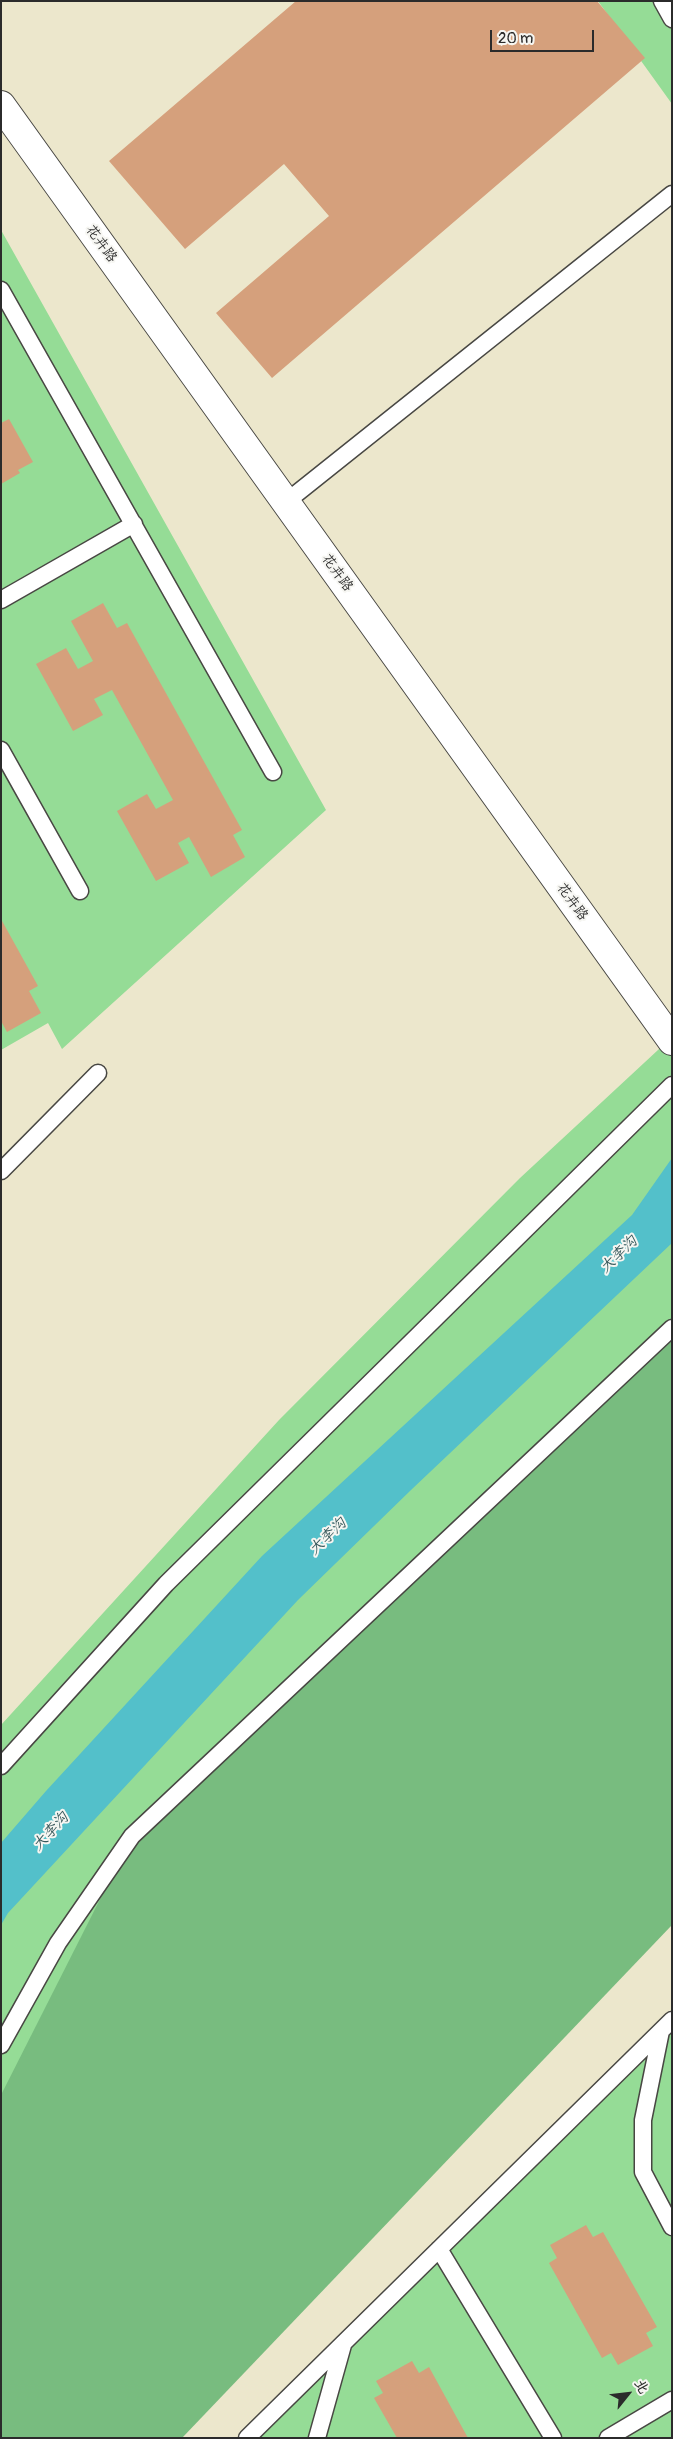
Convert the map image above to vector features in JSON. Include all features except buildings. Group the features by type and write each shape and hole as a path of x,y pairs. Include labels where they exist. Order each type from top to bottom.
{"street":[{"name":"花卉路","path":"1,104 672,1041"}],"lane":[{"path":"662,1 672,19"},
{"path":"286,502 672,194"},
{"path":"1,290 273,772"},
{"path":"1,600 134,524"},
{"path":"1,750 80,892"},
{"path":"1,1171 98,1073"},
{"path":"1,1766 166,1584 672,1085"},
{"path":"1,2045 58,1943 132,1836 672,1328"},
{"path":"666,2025 643,2120 643,2172 672,2227"},
{"path":"247,2438 666,2025"},
{"path":"439,2249 553,2438"},
{"path":"317,2438 344,2343"},
{"path":"608,2438 672,2400"}],"green space":[{"path":"598,1 672,1 672,104"},
{"path":"1,230 326,810 62,1049 48,1023 1,1050"},
{"path":"672,1037 672,1328 1,2095 1,1725 279,1420 520,1178"},
{"path":"672,1328 672,1925 182,2438 1,2438 1,2095 132,1836"},
{"path":"672,2020 672,2438 247,2438"}],"water":[{"name":"大李沟","path":"672,1158 672,1243 411,1490 298,1600 8,1913 1,1925 1,1843 46,1791 262,1556 632,1215"}]}
